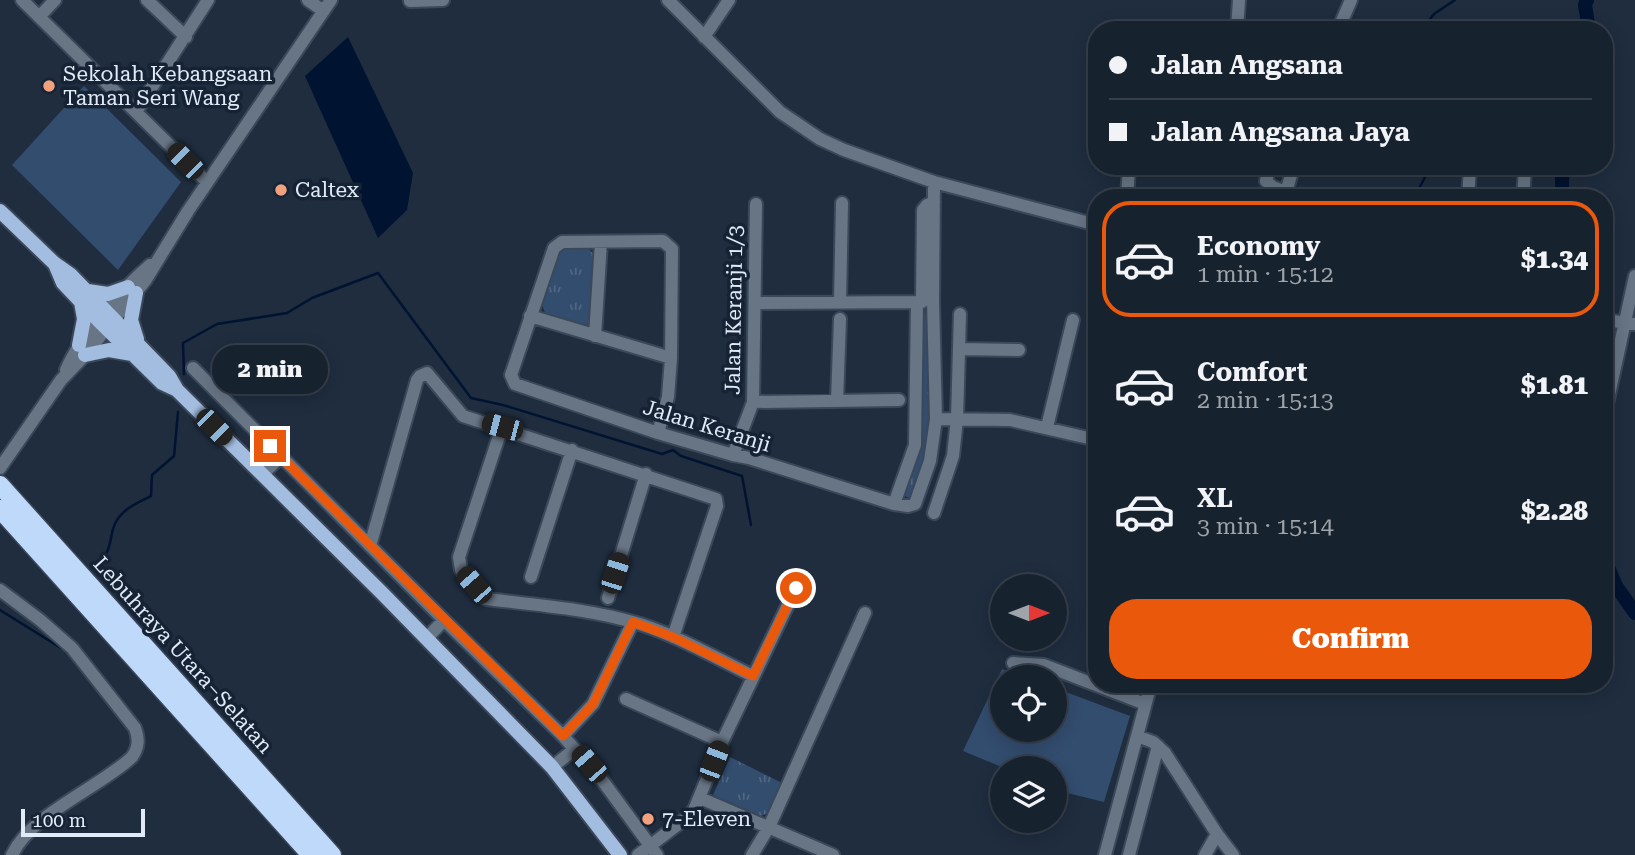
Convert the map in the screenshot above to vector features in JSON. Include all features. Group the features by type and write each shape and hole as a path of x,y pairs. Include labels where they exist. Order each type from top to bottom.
{"highway":[{"name":"Lebuhraya Utara–Selatan","path":"4,497 311,855"},
{"name":"Lebuhraya Utara–Selatan","path":"4,497 332,855"}],"main road":[{"path":"0,211 54,263 71,275 84,296 137,350 162,383 177,390 552,768 618,854"},
{"path":"84,296 132,290 131,320 137,350"},
{"path":"84,296 82,350 137,350"}],"street":[{"path":"22,0 207,183"},
{"path":"39,17 55,0"},
{"path":"147,0 186,37"},
{"path":"136,112 208,0"},
{"path":"0,468 82,350 156,260 327,5 308,0"},
{"path":"410,1 443,0"},
{"path":"668,0 780,111 799,126 844,150 934,181 1088,223"},
{"path":"704,37 729,0"},
{"path":"1238,21 1239,0"},
{"path":"1342,21 1351,0"},
{"path":"1268,175 1266,181 1276,189"},
{"path":"894,504 915,445 934,181"},
{"path":"840,302 842,203"},
{"name":"Jalan Keranji 1/3","path":"733,455 753,402 756,204"},
{"path":"658,433 668,397 671,358 672,249 663,241 557,244 530,316 671,358"},
{"path":"595,335 601,242"},
{"path":"1613,384 1630,323 1635,276"},
{"path":"755,303 924,301"},
{"path":"924,301 936,419 1010,420 1088,438"},
{"path":"934,513 953,456 957,419 960,314"},
{"name":"Jalan Keranji","path":"530,316 511,375 515,384 658,433 750,458 894,504 908,506 917,501 930,461 936,419"},
{"path":"837,401 840,319"},
{"path":"1047,427 1073,320"},
{"path":"959,349 1019,350"},
{"path":"193,368 563,736 602,780 654,851"},
{"path":"370,546 417,380 423,374 430,374 459,413 713,496 717,502 673,637"},
{"path":"753,402 899,400"},
{"path":"502,427 459,557 461,570 486,599 561,608 633,622 673,637 753,676"},
{"path":"257,470 270,446"},
{"path":"531,577 572,450"},
{"path":"257,470 280,457"},
{"path":"608,598 646,474"},
{"path":"638,855 654,851 685,819 700,798 722,742 796,588"},
{"path":"0,590 72,648 135,728 138,736 136,751 132,757 33,827 12,855"},
{"path":"752,855 769,828 865,613"},
{"path":"426,639 444,620"},
{"path":"563,736 593,704 633,622"},
{"path":"1013,663 1044,665 1088,682"},
{"path":"1117,693 1145,704"},
{"path":"1105,855 1148,693"},
{"path":"626,699 722,742"},
{"path":"1137,736 1158,746 1233,855"},
{"path":"1129,855 1158,746"},
{"path":"552,768 575,749"},
{"path":"700,798 833,855"},
{"path":"1205,855 1217,834"}],"green space":[{"path":"84,86 181,182 118,270 12,165"},
{"path":"565,249 589,249 596,257 594,322 586,325 545,313 541,302 554,259"},
{"path":"923,312 929,315 932,370 929,446 911,499 903,495 918,444"},
{"path":"1067,692 1130,716 1104,802 1067,793 1067,756 990,756 990,762 963,751 990,694 990,742 1067,742"},
{"path":"730,757 782,783 768,813 761,816 713,795"}],"shaded area":[{"path":"348,37 413,173 407,210 378,238 305,76"}],"waterway":[{"path":"1429,21 1434,14 1455,0"},
{"path":"1587,0 1585,5 1588,21"},
{"path":"1419,189 1426,175"},
{"path":"1562,175 1562,189"},
{"path":"184,374 183,343 217,324 287,313 312,298 378,273 471,398 503,405 662,454 673,450 681,456 742,476 751,525"},
{"path":"102,561 119,517 128,508 151,496 152,475 174,456 178,412"},
{"path":"1613,579 1635,613"},
{"path":"0,610 61,648 62,644"}],"place":[{"name":"Sekolah Kebangsaan Taman Seri Wang","path":"49,86"},
{"name":"Caltex","path":"281,190"},
{"name":"7-Eleven","path":"648,819"}],"route":[{"path":"270,446 563,736 590,709 633,622 673,637 753,676 796,588"}]}
